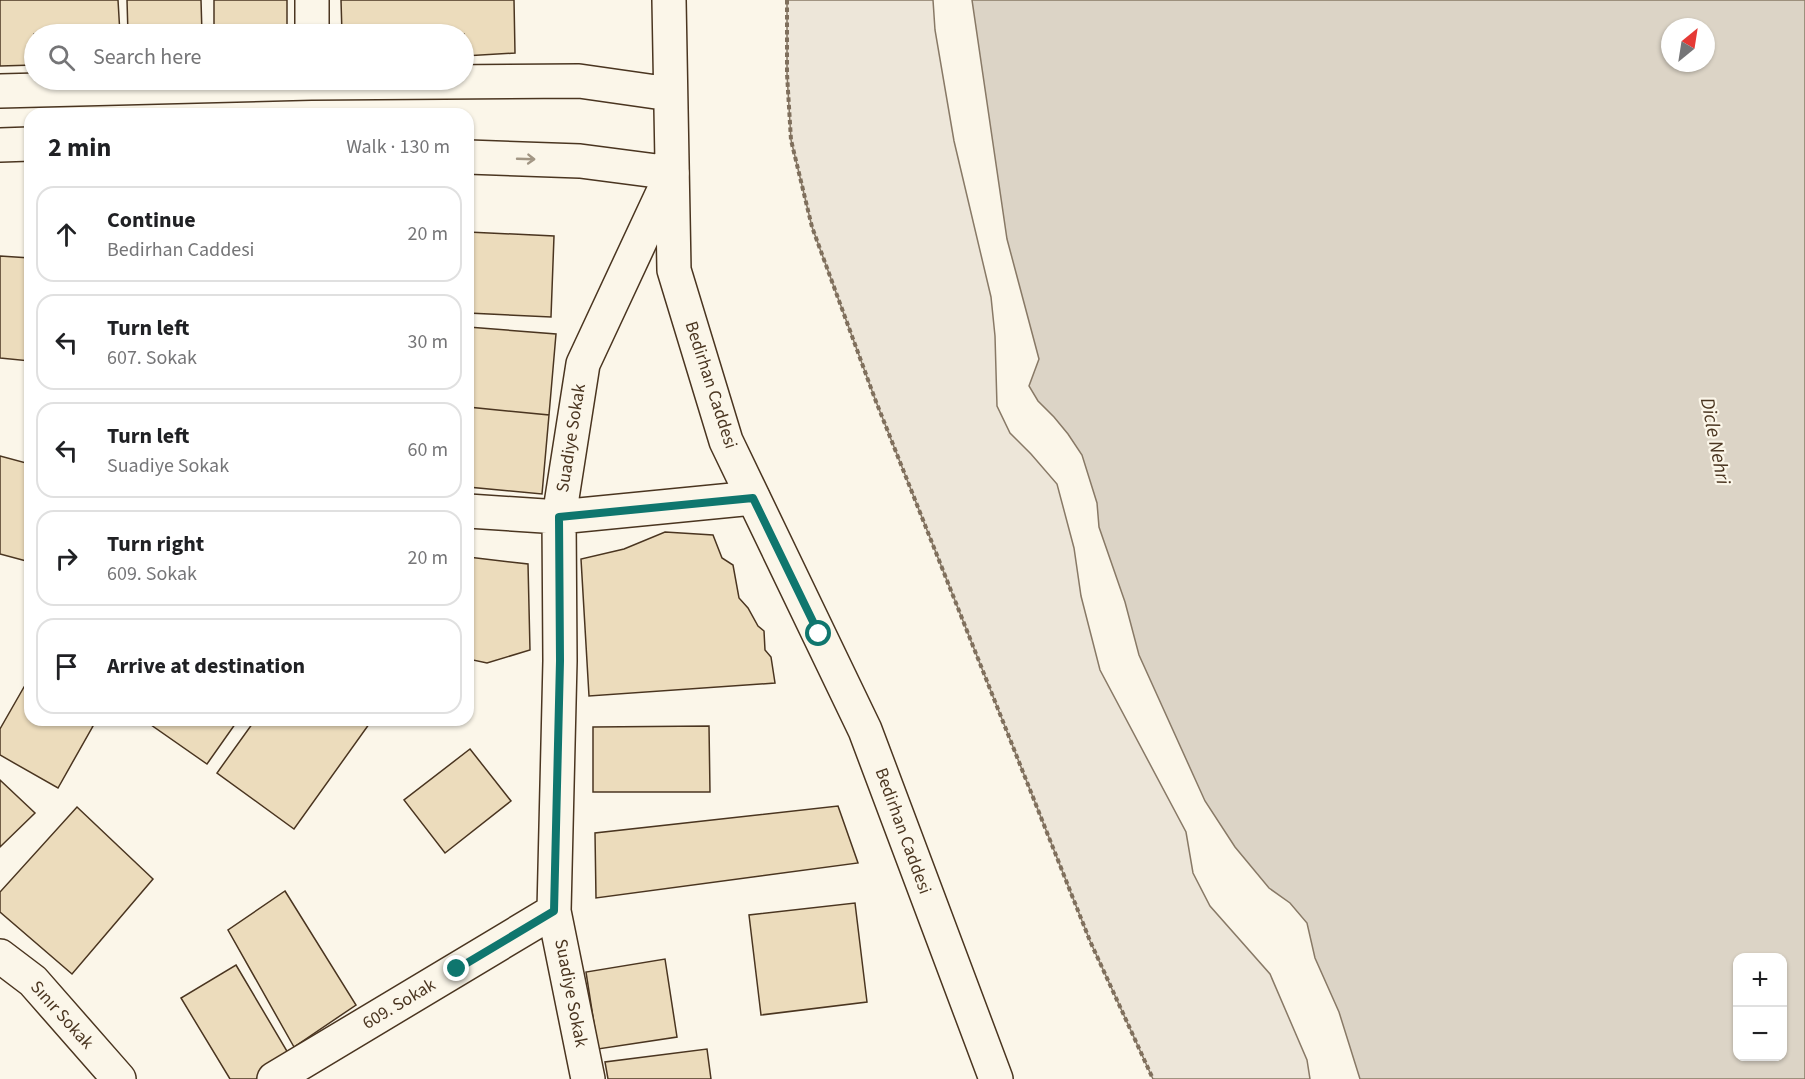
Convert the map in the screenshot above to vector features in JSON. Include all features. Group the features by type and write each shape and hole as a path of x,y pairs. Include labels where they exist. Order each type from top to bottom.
{"street":[{"path":"312,0 312,24"},
{"name":"Bedirhan Caddesi","path":"669,0 674,270 726,441 865,730 996,1079"},
{"path":"474,81 579,81 670,94"},
{"path":"0,91 31,90"},
{"path":"0,146 24,144"},
{"path":"474,157 580,161 672,173"},
{"name":"Suadiye Sokak","path":"588,1079 554,911 560,661 559,517 583,364 672,173"},
{"path":"474,511 559,517 753,498"},
{"name":"609. Sokak","path":"274,1079 554,911"},
{"name":"Sınır Sokak","path":"0,956 33,981 119,1079"}],"path":[{"path":"786,0 791,140 812,227 875,399 1081,918 1153,1079"}],"shaded area":[{"path":"787,0 933,0 935,30 954,141 991,297 995,336 997,406 1010,433 1057,484 1074,548 1081,596 1100,670 1186,832 1193,873 1210,906 1270,974 1307,1060 1310,1079 1153,1079 1090,941 875,399 812,227 791,140 787,74"}],"water":[{"name":"Dicle Nehri","path":"972,0 1805,0 1805,1079 1360,1079 1339,1012 1315,958 1307,923 1290,903 1269,888 1235,847 1205,801 1139,655 1125,602 1099,527 1097,503 1082,455 1068,434 1038,401 1029,386 1039,359 1007,239"}],"building":[{"path":"0,0 118,0 119,24 24,24 24,65 0,66"},
{"path":"127,0 201,0 202,24 128,24"},
{"path":"214,0 287,0 287,24 214,24"},
{"path":"341,0 514,0 515,53 474,55 474,24 342,24"},
{"path":"474,232 554,236 551,317 474,313"},
{"path":"0,256 24,258 24,360 0,358"},
{"path":"474,327 556,334 549,415 474,408"},
{"path":"474,408 549,415 542,494 474,488"},
{"path":"0,456 24,462 24,560 0,554"},
{"path":"665,532 713,535 722,558 733,565 739,598 764,631 765,650 771,657 775,683 589,696 581,559 624,549"},
{"path":"474,558 528,564 530,650 487,663 474,660"},
{"path":"24,687 24,726 93,726 58,788 0,755 0,729"},
{"path":"153,726 234,726 207,764"},
{"path":"251,726 368,726 294,829 217,773"},
{"path":"709,726 710,792 593,792 593,727"},
{"path":"470,749 511,801 445,853 404,800"},
{"path":"0,780 35,813 0,847"},
{"path":"838,806 858,863 596,898 595,833"},
{"path":"77,807 153,879 72,974 0,912 0,892"},
{"path":"285,891 356,1005 294,1047 228,930"},
{"path":"855,903 867,1002 761,1015 749,915"},
{"path":"665,959 677,1037 598,1049 586,972"},
{"path":"236,965 291,1058 256,1079 230,1079 181,998"},
{"path":"707,1049 711,1079 608,1079 605,1062"}],"route":[{"path":"457,969 554,911 560,661 559,517 753,498 819,634"}]}
